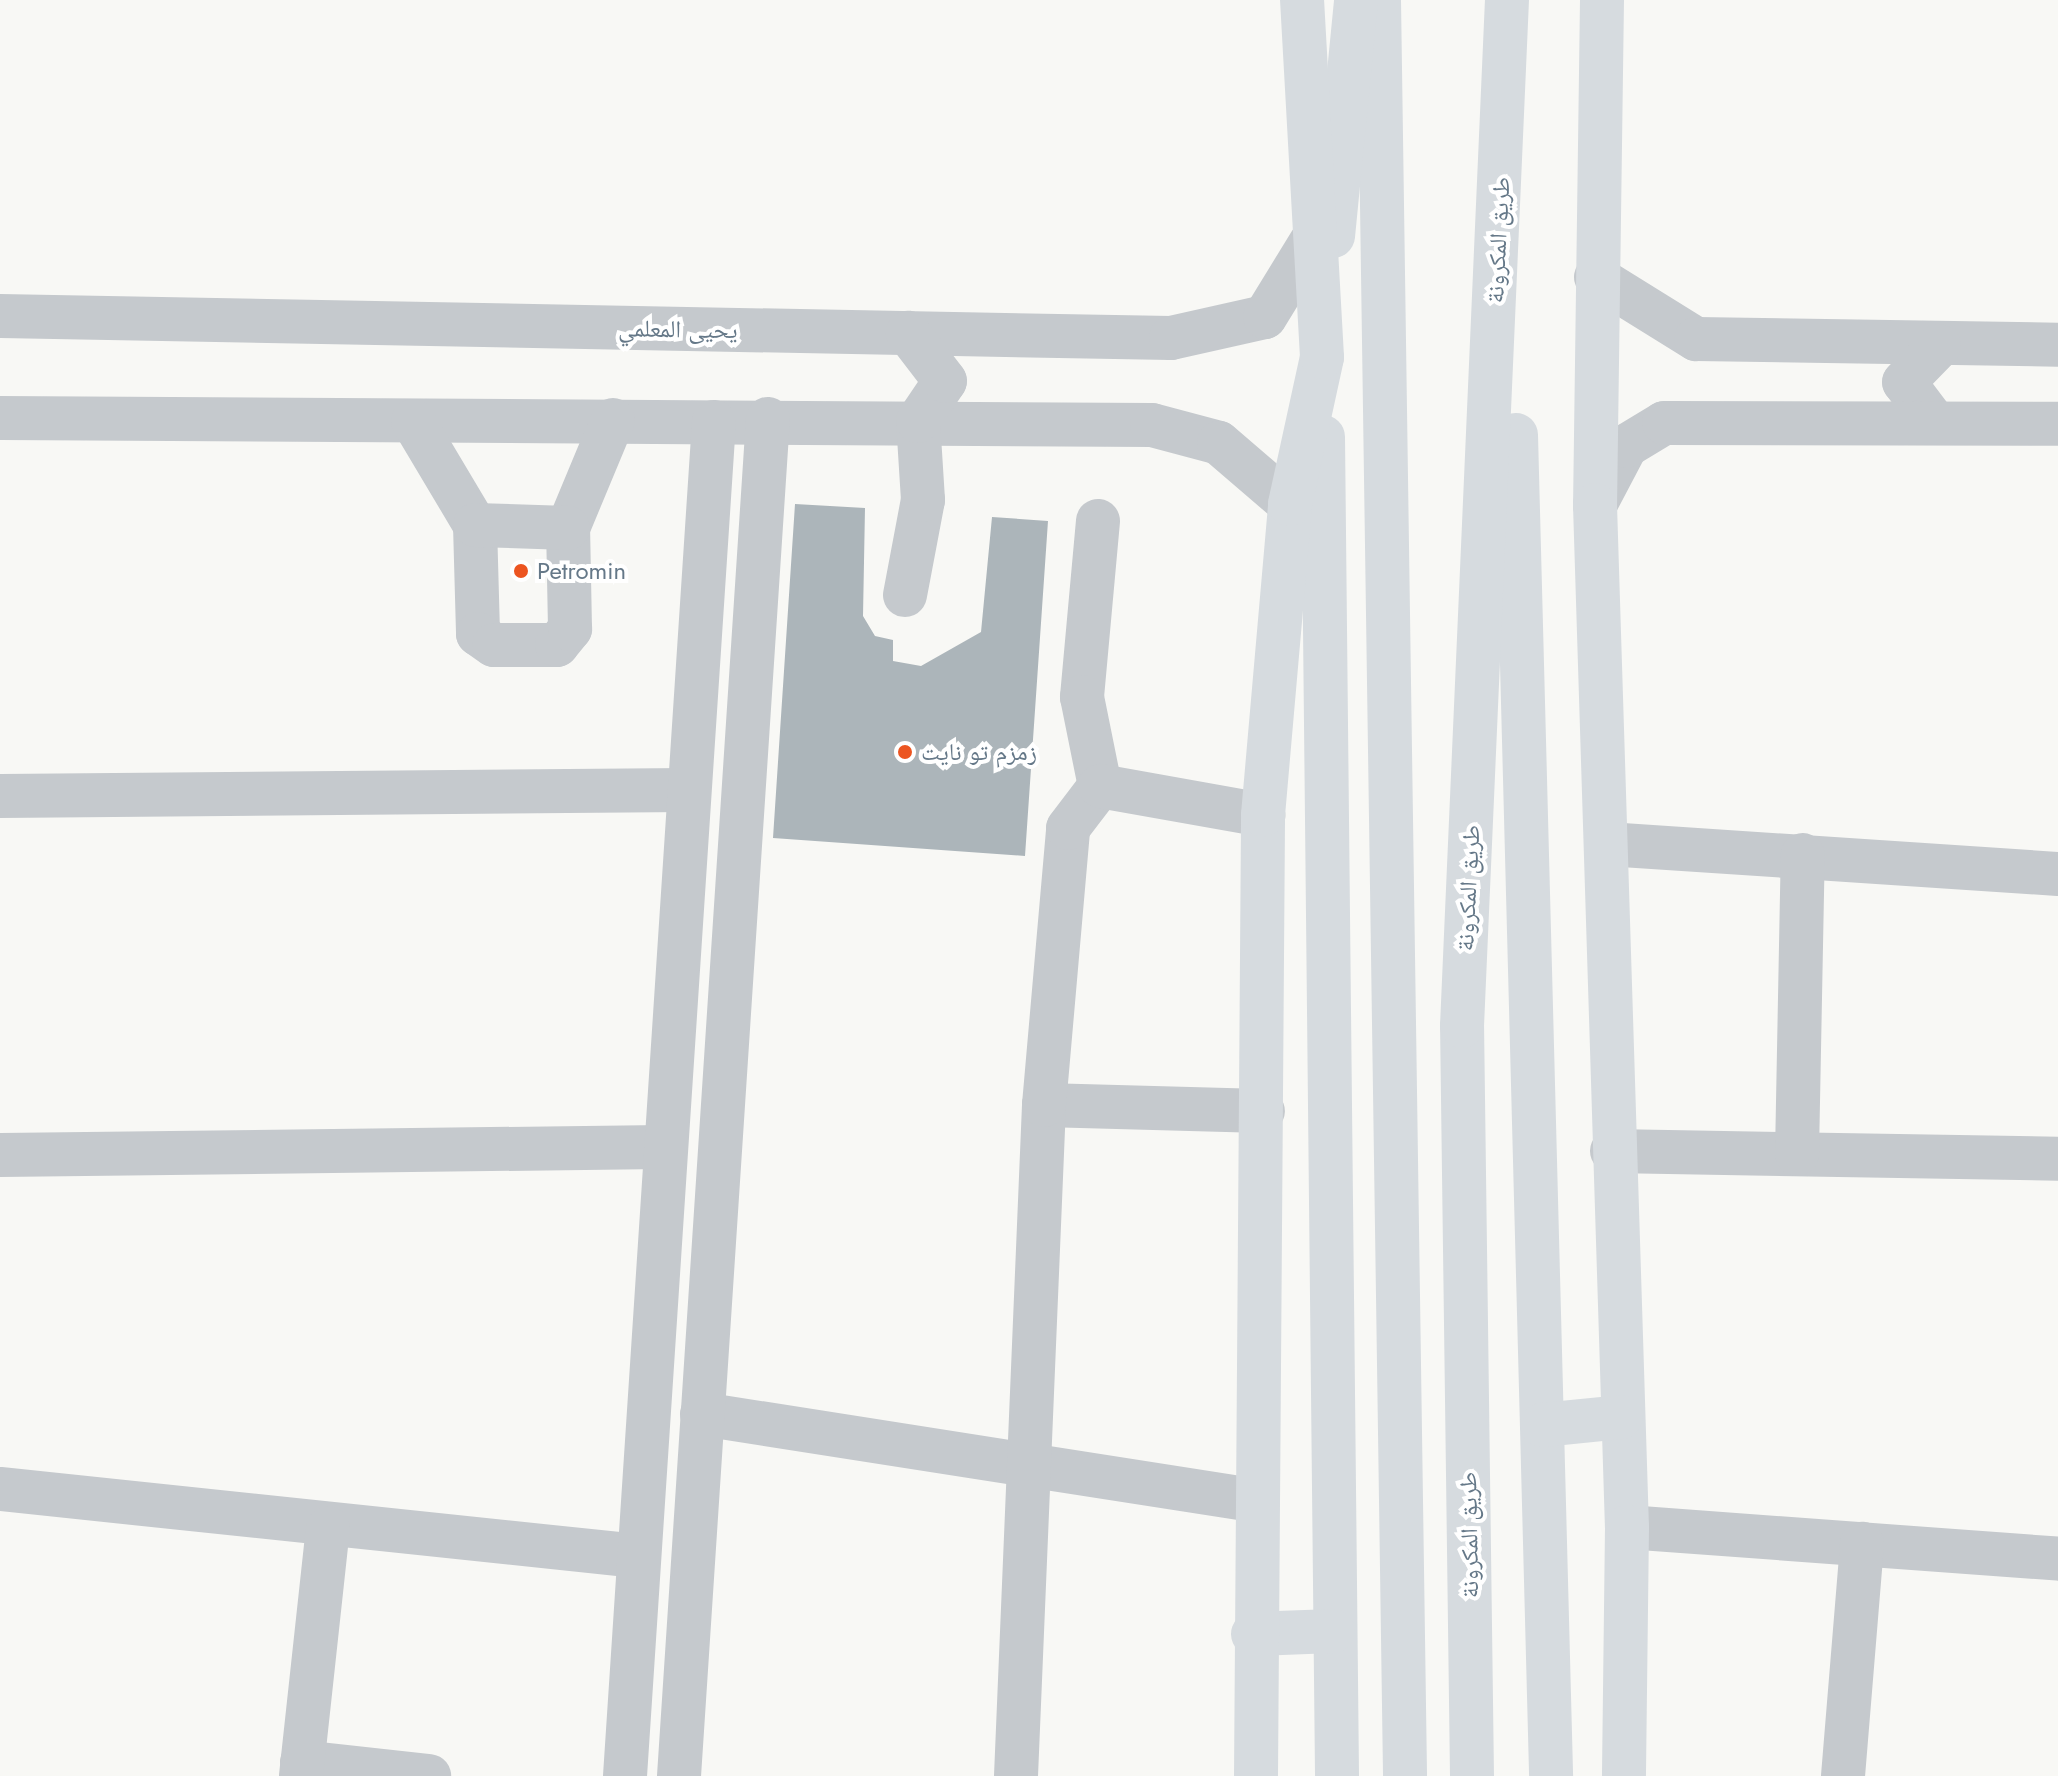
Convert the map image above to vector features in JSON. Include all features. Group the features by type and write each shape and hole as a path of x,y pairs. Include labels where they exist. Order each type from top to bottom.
{"main road":[{"path":"1302,0 1311,242 1322,357 1333,1631 1337,1776"},
{"path":"1256,1776 1252,1500 1263,1111 1263,815 1290,504 1322,357 1356,0"},
{"path":"1379,0 1405,1776"},
{"name":"طريق المكرونة","path":"1472,1776 1462,1026 1507,0"},
{"path":"1587,0 1596,158"},
{"path":"1602,0 1596,158 1595,505 1607,844 1612,1151 1627,1527 1624,1776"},
{"path":"1505,88 1551,1776"},
{"path":"1542,1425 1621,1417"},
{"path":"1253,1634 1333,1631"}],"street":[{"name":"يحيى المعلمي","path":"0,316 1171,338 1265,317 1311,242"},
{"path":"1596,277 1696,339 1939,346 2058,345"},
{"path":"905,595 923,500 918,421 945,381 908,333"},
{"path":"1935,423 1904,382 1939,346"},
{"path":"0,418 714,422 768,419 1152,425 1219,443 1290,504"},
{"path":"679,1776 768,419"},
{"path":"413,421 475,525 478,634 494,645 557,645 570,629 568,528 613,420"},
{"path":"625,1776 632,1701 637,1556 662,1147 714,422"},
{"path":"1595,505 1626,446 1664,423 2058,424"},
{"path":"1016,1776 1044,1105 1068,828 1100,786 1082,697 1098,521"},
{"path":"475,525 568,528"},
{"path":"1100,786 1263,815"},
{"path":"0,796 687,790"},
{"path":"1607,844 2058,874"},
{"path":"1797,1154 1803,855"},
{"path":"1044,1105 1263,1111"},
{"path":"0,1155 662,1147"},
{"path":"1612,1151 2058,1159"},
{"path":"702,1414 1252,1500"},
{"path":"0,1489 328,1528 637,1556"},
{"path":"1627,1527 2058,1559"},
{"path":"328,1528 302,1769 429,1776"},
{"path":"1843,1776 1862,1544"},
{"path":"632,1701 684,1698"}],"building":[{"name":"زمزم تو نايت","path":"795,504 865,508 863,616 875,636 893,640 893,661 921,666 981,632 992,517 1048,521 1025,856 773,838"}],"place":[{"name":"Petromin","path":"521,571"},
{"name":"زمزم تو نايت","path":"905,752"}]}
